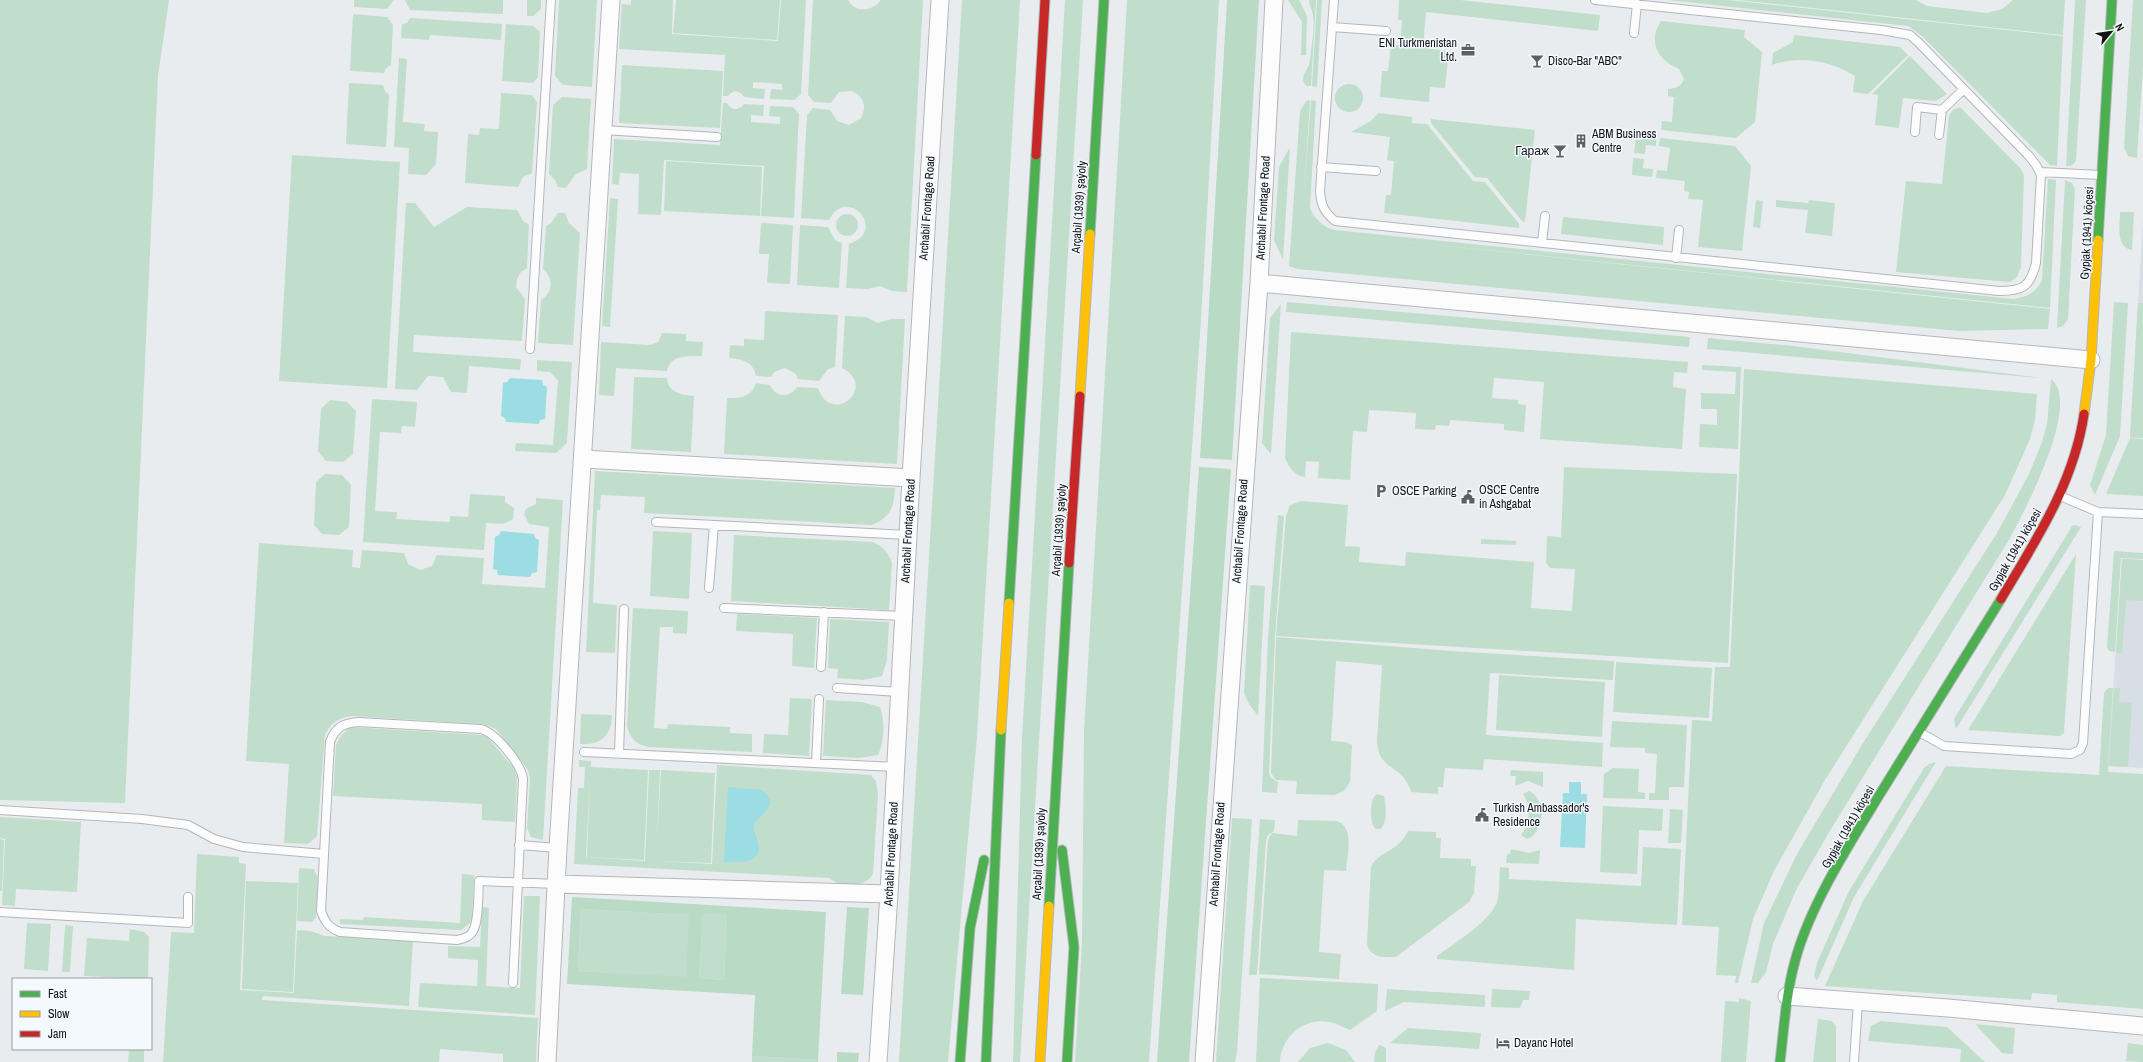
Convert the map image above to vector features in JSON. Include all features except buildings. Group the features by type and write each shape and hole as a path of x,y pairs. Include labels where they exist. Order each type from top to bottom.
{"main road":[{"path":"986,1062 997,800 1045,0"},
{"name":"Arçabil (1939) şaýoly","path":"1040,1062 1104,0"},
{"name":"Gypjak (1941) köçesi","path":"1780,1062 1787,996 1803,936 1822,896 1858,831 2041,533 2060,495 2075,457 2085,415 2091,360 2112,0"},
{"path":"1055,794 1074,947 1067,1062"},
{"path":"960,1062 970,928 997,800"}],"street":[{"path":"547,1062 558,848 584,459 611,0"},
{"name":"Archabil Frontage Road","path":"878,1062 896,767 910,478 940,0"},
{"name":"Archabil Frontage Road","path":"1204,1062 1258,283 1274,0"},
{"path":"1258,283 2091,360"},
{"path":"584,459 910,478"},
{"path":"557,884 889,894"},
{"path":"1787,996 2143,1026"}],"lane":[{"path":"530,349 551,0"},
{"path":"1334,0 1321,167 1321,203 1325,213 1335,221 1999,291 2013,291 2026,285 2033,277 2036,263 2040,172 2029,156 1918,42 1910,36 1899,32 1595,0"},
{"path":"1634,33 1637,4"},
{"path":"1332,27 1386,31"},
{"path":"1939,135 1942,110 1964,89"},
{"path":"1914,132 1917,107 1942,110"},
{"path":"603,130 717,137"},
{"path":"1321,167 1376,171"},
{"path":"2040,172 2102,175"},
{"path":"1542,243 1545,216"},
{"path":"1676,258 1679,230"},
{"path":"2060,495 2098,512 2143,514"},
{"path":"1919,731 1944,746 2071,754 2080,750 2084,743 2098,512"},
{"path":"656,522 908,535"},
{"path":"709,588 714,525"},
{"path":"724,608 903,616"},
{"path":"619,753 624,610"},
{"path":"821,667 824,612"},
{"path":"837,688 900,692"},
{"path":"816,763 819,700"},
{"path":"513,983 517,882 522,773 519,766 492,734 481,729 358,722 341,725 333,733 330,742 321,911 324,921 334,930 340,932 457,940 473,932 476,923 479,881 517,882 557,884"},
{"path":"584,752 896,767"},
{"path":"0,810 142,819 188,825 214,839 243,847 324,854"},
{"path":"519,845 558,848"},
{"path":"0,912 188,923 188,897"},
{"path":"1854,1062 1858,1002"}],"shaded area":[{"path":"2143,219 2143,438 2130,438"},
{"path":"2122,558 2143,560 2143,768 2108,766"}],"green space":[{"path":"0,0 169,0 158,76 125,803 0,800"},
{"path":"354,0 394,0 387,9 354,7"},
{"path":"405,0 503,0 503,14 410,10"},
{"path":"527,0 541,0 541,9 533,16 527,16"},
{"path":"559,0 597,0 592,87 563,85 555,76"},
{"path":"631,0 673,0 672,34 778,41 781,0 806,0 801,94 794,100 770,99 771,89 782,90 782,84 753,82 753,88 765,89 764,99 744,97 741,93 736,91 732,92 728,96 723,96 725,55 619,49 622,4 631,5"},
{"path":"676,0 780,0 777,40 673,33"},
{"path":"813,0 848,0 855,7 860,9 869,9 881,0 923,0 907,292 892,291 880,286 868,289 846,288 849,244 860,238 865,230 865,221 861,214 854,208 845,207 837,210 829,220 801,218 807,115 813,108 830,110 837,121 849,125 861,118 864,110 862,99 852,91 839,92 831,103 814,102 808,95"},
{"path":"962,0 1020,0 977,737 948,1062 899,1062"},
{"path":"1065,0 1083,0 1020,1062 1013,1062 1022,737"},
{"path":"1127,0 1219,0 1201,320 1149,1062 1075,1062 1082,942 1084,731"},
{"path":"1227,0 1259,0 1232,460 1200,458"},
{"path":"1288,0 1299,0 1307,16 1306,55 1301,55 1302,22"},
{"path":"1309,0 1316,0 1311,86 1307,86 1304,83 1303,77 1310,61 1314,26"},
{"path":"1317,0 1322,0 1317,87 1312,86"},
{"path":"1399,0 1460,0 1600,15 1598,31 1426,12 1423,48 1449,51 1445,88 1430,87 1429,102 1380,97 1382,71 1388,71 1391,45 1400,45 1402,20 1398,20"},
{"path":"1667,0 1728,0 2063,36 2057,166 2050,165 1922,36 1908,26"},
{"path":"1738,0 1916,0 1927,6 1987,13 2002,9 2013,0 2065,0 2063,35"},
{"path":"2075,0 2086,0 2076,160 2072,165 2066,166"},
{"path":"2133,0 2143,0 2143,67 2137,158 2128,156 2124,148"},
{"path":"353,14 387,17 393,25 391,65 386,68 384,73 350,71"},
{"path":"410,18 502,24 501,40 430,35 429,40 401,38 402,24 407,23"},
{"path":"1661,21 1745,30 1744,37 1762,52 1755,122 1736,138 1661,130 1662,121 1672,122 1674,97 1668,96 1668,89 1678,87 1684,79 1679,69 1665,61 1657,50 1655,36"},
{"path":"506,24 533,26 540,32 538,77 533,83 502,81"},
{"path":"1794,35 1900,47 1908,55 1868,94 1853,92 1855,76 1825,63 1793,60 1772,65 1773,53 1793,42"},
{"path":"1910,56 1947,94 1936,101 1903,98 1899,128 1875,125 1878,95 1872,94"},
{"path":"399,58 407,59 403,122 425,124 424,131 438,132 436,164 426,175 408,174 409,148 394,147"},
{"path":"622,65 723,71 720,128 619,123"},
{"path":"349,83 383,85 385,91 389,95 386,147 346,144"},
{"path":"1349,84 1359,88 1363,98 1359,108 1349,112 1339,108 1335,98 1339,88"},
{"path":"501,93 532,95 537,102 532,173 523,177 518,187 465,183 468,134 479,135 480,128 499,129"},
{"path":"562,97 591,99 587,169 576,174 566,188 558,187 555,180 549,174 553,105"},
{"path":"1307,100 1310,101 1304,193 1311,100 1316,101 1310,208 1320,222 1335,230 2013,299 2030,294 2037,288 2042,280 2048,179 2056,180 2050,308 1302,231 2050,309 2048,329 1959,331 1297,269 1289,266 1300,111"},
{"path":"723,103 727,103 733,109 740,108 744,104 764,105 763,116 751,115 751,122 780,124 780,117 769,116 770,106 793,107 799,114 794,218 761,216 764,166 664,160 661,215 638,214 639,174 620,173 619,185 612,184 614,139 720,145"},
{"path":"1960,107 2021,169 2024,175 2021,267 2017,277 2010,282 1896,272 1906,181 1942,184 1949,116 1953,110"},
{"path":"1378,113 1412,117 1412,123 1427,124 1473,181 1485,182 1519,224 1519,228 1384,213 1386,195 1391,195 1394,161 1387,160 1390,137 1351,132 1371,121"},
{"path":"1431,119 1535,130 1525,222 1522,221 1487,178 1475,177 1431,123"},
{"path":"1636,135 1656,138 1656,146 1646,145 1645,154 1634,153"},
{"path":"1660,138 1735,146 1751,166 1742,251 1698,247 1703,200 1688,199 1689,192 1684,191 1685,181 1656,178 1657,170 1667,171 1670,148 1659,146"},
{"path":"1290,147 1283,260 1274,240 1279,167"},
{"path":"292,155 400,162 387,388 279,381"},
{"path":"1633,158 1644,159 1643,168 1653,169 1652,177 1632,175"},
{"path":"666,161 762,167 760,216 664,211"},
{"path":"2065,180 2072,183 2075,189 2068,319 2063,326 2057,328"},
{"path":"610,198 618,199 610,327 602,326"},
{"path":"1756,200 1763,201 1760,228 1753,227"},
{"path":"1776,200 1808,203 1809,200 1835,203 1832,236 1805,233 1808,210 1776,207"},
{"path":"406,203 415,203 434,227 467,207 517,210 523,221 529,225 527,268 521,272 517,279 516,287 525,299 522,341 414,335 413,352 521,359 520,370 469,366 467,393 451,392 443,377 428,376 417,390 395,389"},
{"path":"2120,212 2134,212 2132,250 2123,245 2121,240 2119,228"},
{"path":"558,213 565,213 569,223 580,233 573,345 538,343 541,300 548,293 551,285 547,273 543,269 546,226 551,223"},
{"path":"847,214 855,217 858,225 855,233 847,236 839,233 836,225 839,217"},
{"path":"1563,217 1664,227 1663,245 1561,234"},
{"path":"761,223 793,225 790,284 767,283 769,254 759,254"},
{"path":"800,225 828,227 835,240 842,243 839,288 797,285"},
{"path":"1287,302 1690,337 1689,347 1286,312"},
{"path":"2114,302 2128,303 2120,436 2095,495 2090,485 2106,435"},
{"path":"2138,303 2143,303 2143,438 2130,437"},
{"path":"1281,304 1271,454 1262,443 1270,318"},
{"path":"765,311 838,315 835,367 828,369 819,381 798,379 796,374 785,368 774,372 771,377 756,376 753,367 747,362 729,358 730,345 744,346 744,339 764,340"},
{"path":"845,316 866,317 878,323 891,319 905,319 897,464 724,454 727,398 736,398 748,394 754,388 756,383 770,385 776,392 783,395 791,393 797,387 818,388 824,399 832,404 841,404 849,400 854,393 856,385 852,376 842,368"},
{"path":"1291,332 1688,362 1687,373 1674,372 1673,387 1686,389 1682,449 1540,439 1544,382 1494,378 1492,398 1518,400 1518,404 1526,405 1524,432 1504,430 1504,424 1450,420 1449,426 1436,425 1435,430 1415,429 1416,413 1369,410 1367,432 1353,431 1350,480 1318,478 1319,462 1306,461 1305,477 1301,476 1292,470 1285,458"},
{"path":"662,333 686,334 686,341 703,342 702,356 686,356 676,359 669,365 667,371 616,368 614,396 599,395 601,342 650,345 658,342"},
{"path":"1708,338 1793,346 2041,378 1707,349"},
{"path":"537,360 572,362 567,443 556,453 515,451 516,443 553,445 558,380 550,372 537,371"},
{"path":"1702,365 1741,367 1738,449 1699,447 1700,424 1717,425 1717,409 1701,409 1701,393 1735,394 1736,372 1702,370"},
{"path":"1744,369 2037,394 2035,420 2030,439 2005,495 1825,780 1774,871 1753,919 1738,983 1735,983 1736,976 1716,975 1719,927 1682,925 1692,720 1712,721 1715,667 1730,667"},
{"path":"634,377 667,378 670,387 676,392 694,396 691,452 631,449"},
{"path":"2051,379 2059,392 2060,410 2056,432 2048,457 2027,505 2010,538 1828,834 1797,888 1773,944 1766,972 1758,983 1751,983 1764,923 1797,854 1863,743 1997,533 2029,474 2042,442 2047,424"},
{"path":"372,399 417,402 415,427 402,426 401,433 380,432 375,511 397,512 396,519 450,522 450,516 468,517 470,494 505,496 505,502 514,508 513,519 503,524 486,523 484,550 363,542"},
{"path":"330,400 347,402 356,411 353,454 343,462 326,461 318,451 321,409"},
{"path":"2130,438 2143,439 2143,496 2106,494"},
{"path":"1199,467 1231,469 1189,1062 1157,1062"},
{"path":"1564,467 1737,474 1728,663 1276,636 1286,516 1290,505 1302,501 1348,505 1345,546 1360,547 1359,562 1405,566 1406,552 1534,562 1531,608 1572,611 1575,569 1550,568 1546,563 1547,536 1561,537"},
{"path":"595,471 895,488 894,501 887,515 883,519 871,525 644,513 645,497 601,495 600,510 597,510 593,603 617,605 615,653 586,652"},
{"path":"325,474 342,475 351,485 349,527 339,535 322,534 314,525 316,482"},
{"path":"536,498 563,500 543,840 531,837 527,828 530,778 528,770 496,729 483,724 351,716 342,718 332,724 325,735 317,836 308,844 284,843 289,764 246,761 259,543 353,550 352,567 360,568 362,550 404,553 408,564 420,570 432,566 437,555 484,558 482,584 545,588 549,527 529,524 524,514 526,509 536,504"},
{"path":"1278,515 1284,516 1275,637 1269,773 1271,778 1278,782 1277,793 1262,792 1268,637"},
{"path":"2075,525 2081,527 1956,729 1954,719 2072,526"},
{"path":"653,531 692,533 689,599 650,596"},
{"path":"734,535 872,542 879,545 885,550 892,563 889,610 731,601"},
{"path":"1481,539 1516,541 1516,545 1481,544"},
{"path":"2114,551 2143,553 2143,559 2121,558 2115,652 2109,651 2107,647"},
{"path":"2076,554 2064,733 2060,736 1968,730"},
{"path":"2122,559 2143,560 2143,601 2126,600 2122,653 2116,653"},
{"path":"1250,585 1265,586 1258,716 1249,704 1244,693"},
{"path":"633,608 688,611 687,634 673,633 673,627 660,627 654,728 667,729 668,724 730,727 730,733 752,734 752,752 648,747 634,740 627,726"},
{"path":"737,614 817,618 814,668 792,666 793,634 736,631"},
{"path":"830,619 889,622 887,660 882,676 863,680 837,678 838,669 828,668"},
{"path":"1276,637 1451,651 1614,661 1613,680 1490,673 1486,735 1603,743 1602,767 1484,759 1483,770 1445,768 1443,787 1438,787 1438,794 1411,792 1402,776 1386,763 1378,751 1377,741 1382,665 1336,661 1331,741 1346,742 1352,745 1350,782 1344,791 1334,795 1296,794 1297,781 1276,780 1271,773"},
{"path":"1616,662 1712,668 1709,718 1613,712"},
{"path":"1499,675 1605,682 1602,737 1496,730"},
{"path":"2108,688 2113,688 2108,772 2143,774 2143,1009 2057,1002 2057,995 2032,993 2031,1000 1825,986 1863,901 1946,766 2099,775 2104,693"},
{"path":"2114,688 2120,688 2119,702 2132,703 2128,767 2109,766"},
{"path":"790,698 812,699 809,756 763,753 764,734 788,735"},
{"path":"826,700 862,702 880,707 884,731 882,744 878,755 859,758 823,756"},
{"path":"581,714 612,715 610,729 604,738 594,743 580,744"},
{"path":"1612,721 1687,725 1684,787 1669,787 1669,800 1649,800 1649,793 1655,793 1657,754 1645,753 1645,748 1610,747"},
{"path":"350,727 483,735 487,737 514,768 517,777 515,822 482,820 482,804 333,796 336,745 340,737"},
{"path":"579,760 591,761 591,767 648,770 644,860 587,857 590,779 586,857 645,861 649,770 660,770 657,841 661,770 715,773 711,863 655,861 712,864 717,765 871,775 876,781 878,795 873,874 864,882 846,885 840,884 829,878 574,864 578,788 584,788 585,767 579,767"},
{"path":"1936,762 1854,897 1817,981 1814,976 1817,963 1848,893 1924,768 1929,764"},
{"path":"1613,768 1639,769 1638,792 1645,793 1645,799 1603,798 1604,774"},
{"path":"1511,770 1543,772 1543,787 1528,781 1515,786 1516,776 1510,776"},
{"path":"1529,791 1535,795 1539,801 1542,816 1537,830 1533,836 1527,839 1521,835 1529,815 1528,804 1523,794"},
{"path":"1377,794 1384,796 1386,814 1383,826 1380,829 1376,829 1371,817 1372,801"},
{"path":"1603,806 1663,809 1662,831 1639,830 1637,874 1600,872"},
{"path":"1670,809 1683,810 1681,843 1668,843"},
{"path":"0,817 81,822 77,892 16,889 15,906 2,905 5,839 0,838"},
{"path":"1232,818 1252,819 1237,1052 1235,1062 1216,1062"},
{"path":"1260,819 1275,820 1274,831 1268,835 1266,840 1257,975 1249,975"},
{"path":"1298,820 1337,821 1343,824 1348,836 1349,843 1346,871 1324,870 1319,952 1341,954 1339,979 1259,974 1268,840 1272,833 1297,836"},
{"path":"1408,831 1436,832 1436,838 1441,838 1440,858 1471,859 1471,866 1476,866 1474,893 1469,902 1396,957 1378,956 1371,952 1367,943 1371,867 1374,861 1399,844"},
{"path":"0,839 4,840 2,891 0,891"},
{"path":"1643,847 1681,849 1677,925 1576,919 1574,970 1437,959 1437,956 1462,938 1493,910 1498,898 1500,867 1509,868 1509,879 1641,886"},
{"path":"1511,849 1529,853 1540,850 1539,864 1506,863 1507,854 1510,854"},
{"path":"197,854 239,857 239,863 246,864 240,990 294,993 297,930 311,931 324,936 413,940 409,1006 263,996 262,1000 538,1018 536,1062 503,1062 503,1054 440,1049 439,1062 163,1062 171,932 194,933"},
{"path":"299,868 314,869 318,878 316,917 312,922 297,921"},
{"path":"462,874 474,875 472,919 470,923 461,930 340,924 340,919 363,920 364,917 460,923"},
{"path":"246,881 298,883 293,992 242,989"},
{"path":"524,896 540,896 535,1015 418,1007 420,983 477,986 478,960 448,958 448,946 480,947 482,907 489,908 486,986 520,988"},
{"path":"572,897 826,912 818,1060 752,1056 755,995 567,984","holes":["581,909 689,915 686,977 578,971","703,914 727,915 724,980 699,978"]},
{"path":"847,907 869,908 863,995 841,994"},
{"path":"581,909 690,915 686,978 578,971"},
{"path":"703,914 727,915 724,980 699,978"},
{"path":"27,923 51,924 48,971 24,969"},
{"path":"65,925 73,926 70,972 62,972"},
{"path":"130,929 144,932 149,937 148,978 84,976 87,938 129,941"},
{"path":"1260,978 1378,984 1377,1011 1350,1030 1337,1024 1320,1021 1303,1026 1289,1037 1281,1053 1280,1062 1256,1062"},
{"path":"1387,989 1485,995 1485,1007 1404,1002 1385,1011"},
{"path":"1492,989 1530,991 1529,1000 1523,1000 1520,1008 1491,1007"},
{"path":"1739,998 1751,1001 1746,1062 1721,1062 1725,1001 1739,1002"},
{"path":"1818,1019 1832,1021 1836,1026 1836,1062 1813,1062"},
{"path":"1881,1021 1947,1027 1985,1062 1960,1062 1961,1049 1868,1041 1871,1026"},
{"path":"1975,1024 2015,1028 2013,1054 2002,1053"},
{"path":"1408,1028 1481,1033 1479,1049 1390,1043"},
{"path":"1328,1043 1346,1050 1355,1062 1298,1062 1310,1048"},
{"path":"2128,1043 2143,1045 2143,1062 2126,1061"},
{"path":"1379,1045 1386,1049 1386,1062 1374,1062 1375,1052"},
{"path":"129,1050 144,1050 144,1062 128,1062"},
{"path":"837,1052 859,1053 858,1062 837,1062"},
{"path":"752,1056 818,1060 818,1062 752,1062"}],"water":[{"path":"510,378 542,380 543,385 547,387 545,419 540,420 539,424 506,422 505,418 501,416 503,383 507,382"},
{"path":"501,531 534,534 535,538 539,540 537,572 532,573 530,577 498,575 497,570 493,569 495,537 499,535"},
{"path":"1569,782 1581,782 1581,794 1587,794 1585,848 1560,847 1563,793 1569,793"},
{"path":"728,787 761,790 770,800 768,808 754,824 759,850 753,859 748,861 724,862"}],"traffic: fast":[{"path":"1090,234 1104,0"},
{"path":"2098,240 2112,0"},
{"path":"1009,603 1036,155"},
{"path":"1049,906 1069,563"},
{"path":"1780,1062 1789,986 1795,961 1810,918 1856,833 2001,599"},
{"path":"986,1062 1001,730"},
{"path":"1062,850 1074,947 1067,1062"},
{"path":"960,1062 970,928 984,860"}],"traffic: slow":[{"path":"1080,396 1090,234"},
{"path":"2084,414 2091,360 2098,240"},
{"path":"1001,730 1009,603"},
{"path":"1040,1062 1049,906"}],"traffic: jam":[{"path":"1036,155 1045,0"},
{"path":"1069,563 1080,396"},
{"path":"2001,599 2040,533 2063,487 2072,464 2084,414"}],"place":[{"name":"ENI Turkmenistan Ltd.","path":"1468,50"},
{"name":"Disco-Bar \"ABC\"","path":"1537,61"},
{"name":"ABM Business Centre","path":"1581,141"},
{"name":"Гараж","path":"1560,151"},
{"name":"OSCE Parking","path":"1381,491"},
{"name":"OSCE Centre in Ashgabat","path":"1468,497"},
{"name":"Turkish Ambassador's Residence","path":"1482,815"},
{"name":"Dayanc Hotel","path":"1503,1043"}]}
